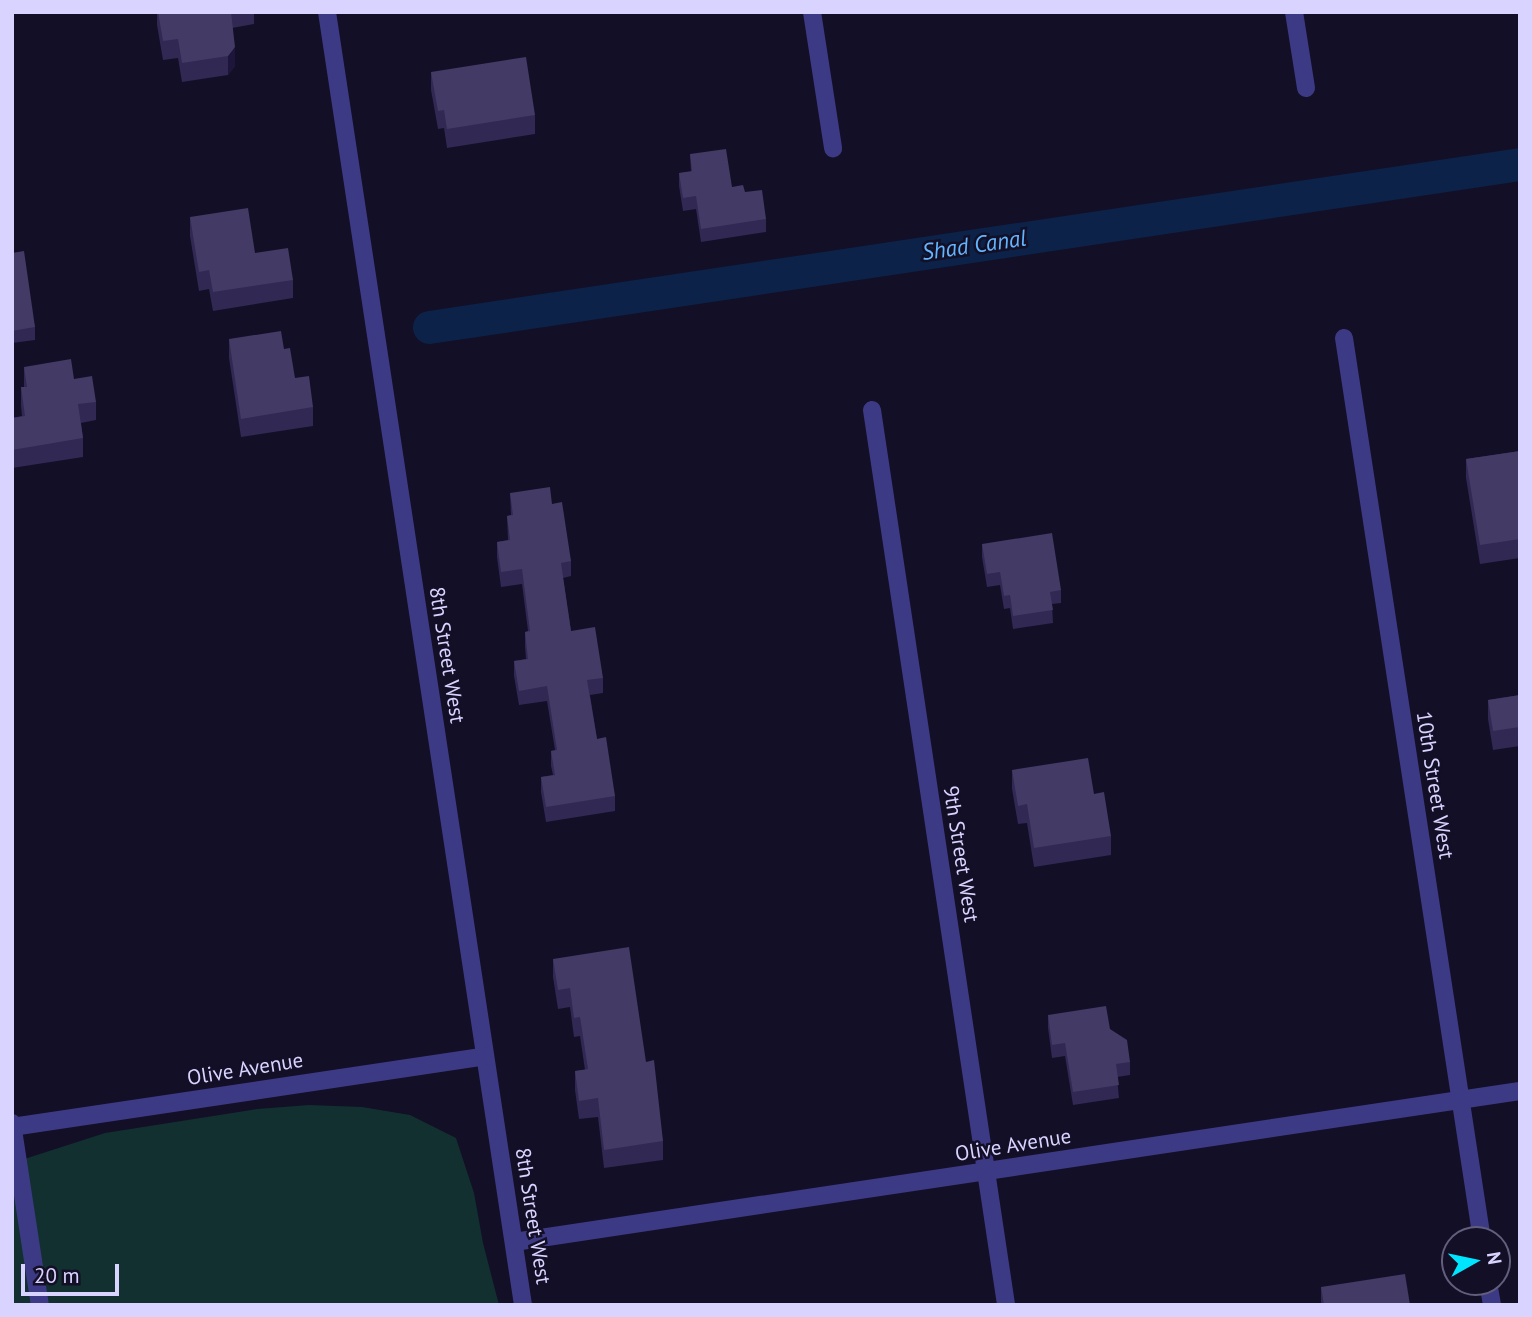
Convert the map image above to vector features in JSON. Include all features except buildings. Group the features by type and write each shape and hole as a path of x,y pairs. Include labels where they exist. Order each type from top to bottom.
{"street":[{"name":"8th Street West","path":"327,12 523,1305"},
{"path":"812,12 833,148"},
{"path":"1294,12 1306,88"},
{"name":"10th Street West","path":"1344,338 1480,1226"},
{"name":"9th Street West","path":"872,410 1006,1305"},
{"name":"Olive Avenue","path":"12,1126 485,1056"},
{"name":"Olive Avenue","path":"514,1242 1520,1091"},
{"path":"12,1126 40,1305"}],"green space":[{"path":"309,1105 362,1107 410,1115 456,1138 474,1193 483,1243 499,1305 12,1305 12,1163 105,1133 257,1109"}],"waterway":[{"name":"Shad Canal","path":"429,327 1520,164"}]}
